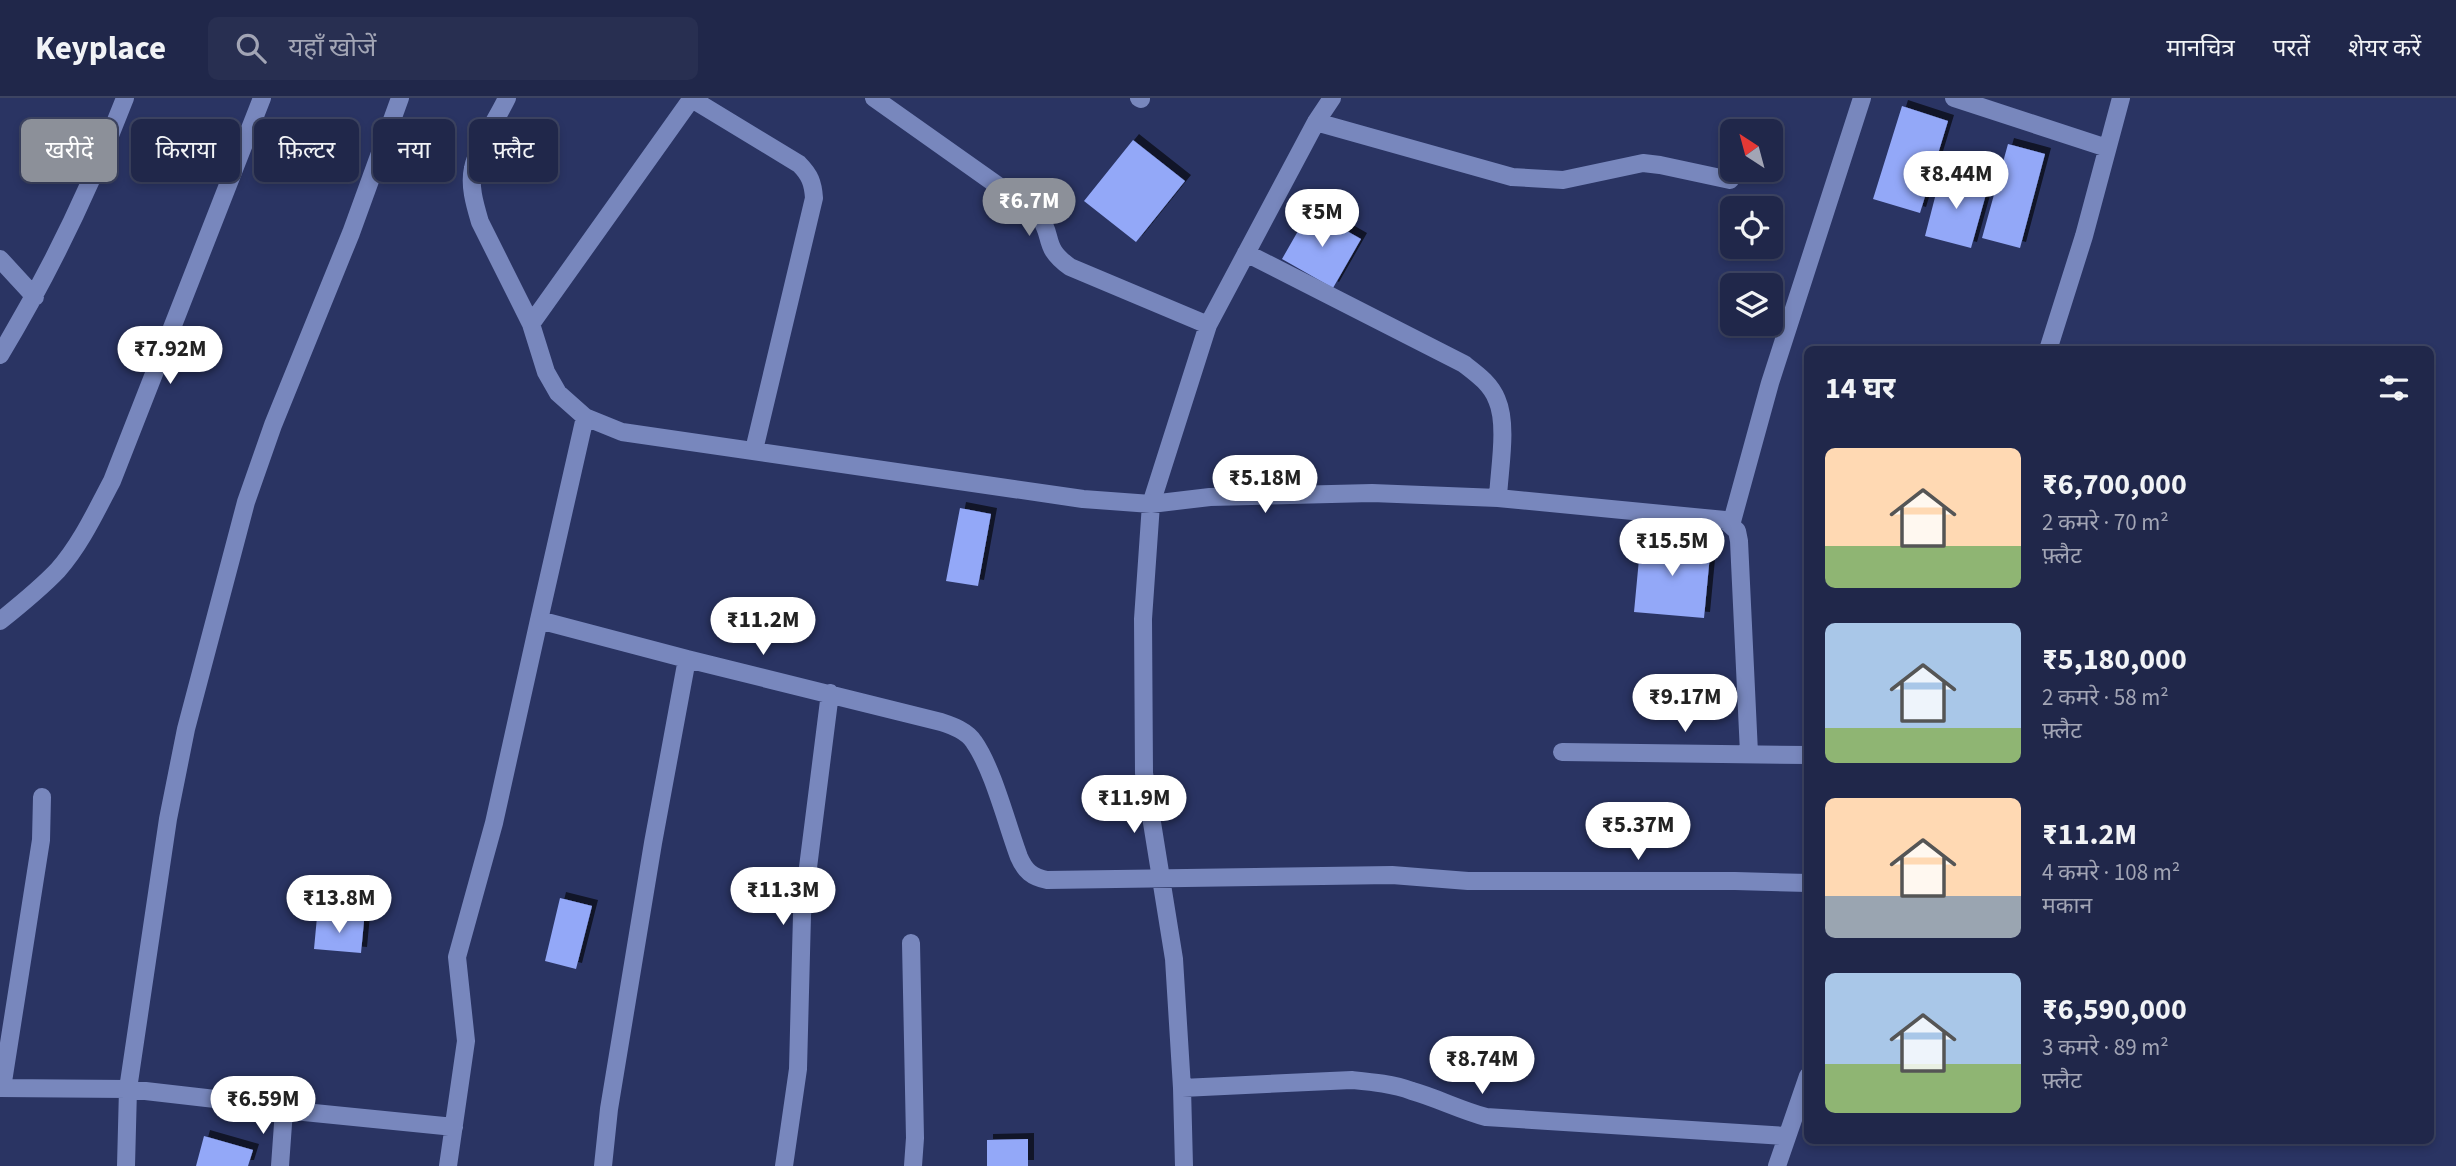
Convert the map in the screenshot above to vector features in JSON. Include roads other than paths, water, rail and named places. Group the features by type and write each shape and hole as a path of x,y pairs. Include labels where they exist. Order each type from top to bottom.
{"street":[{"path":"0,355 35,297 113,130 125,98"},
{"path":"0,621 59,569 84,533 112,481 262,98"},
{"path":"126,1166 128,1088 168,819 184,742 246,502 273,425 351,233 400,98"},
{"path":"507,98 473,166 472,185 480,222 531,324 546,372 558,393 585,417 622,432 1083,499 1151,504 1210,498 1372,493 1497,498 1724,520 1737,531 1740,541 1749,753"},
{"path":"531,324 692,98 799,164 812,180 814,198 754,450"},
{"path":"874,98 1038,214 1048,230 1049,245 1054,254 1070,267 1208,325"},
{"path":"1184,1166 1174,959 1144,774 1143,619 1151,504 1208,325 1316,122 1332,98"},
{"path":"1731,525 1770,383 1862,98"},
{"path":"1954,98 2107,148"},
{"path":"2049,346 2084,236 2121,98"},
{"path":"1316,122 1512,177 1563,180 1643,163 1720,178"},
{"path":"1246,253 1464,364 1483,379 1497,400 1502,423 1497,498"},
{"path":"0,259 35,297"},
{"path":"448,1166 466,1041 457,957 494,824 585,417"},
{"path":"540,620 957,728 973,740 985,763 1024,870 1036,878 1160,880 1392,875 1468,881 1804,883"},
{"path":"603,1166 609,1109 687,659"},
{"path":"783,1166 799,1069 802,915 830,694"},
{"path":"1562,752 1804,755"},
{"path":"42,797 41,841 1,1088 128,1088 250,1103 284,1110 454,1127"},
{"path":"911,943 915,1138 913,1166"},
{"path":"1182,1088 1352,1080 1412,1091 1486,1117 1786,1136"},
{"path":"1777,1166 1804,1087"},
{"path":"280,1166 284,1110"}]}
